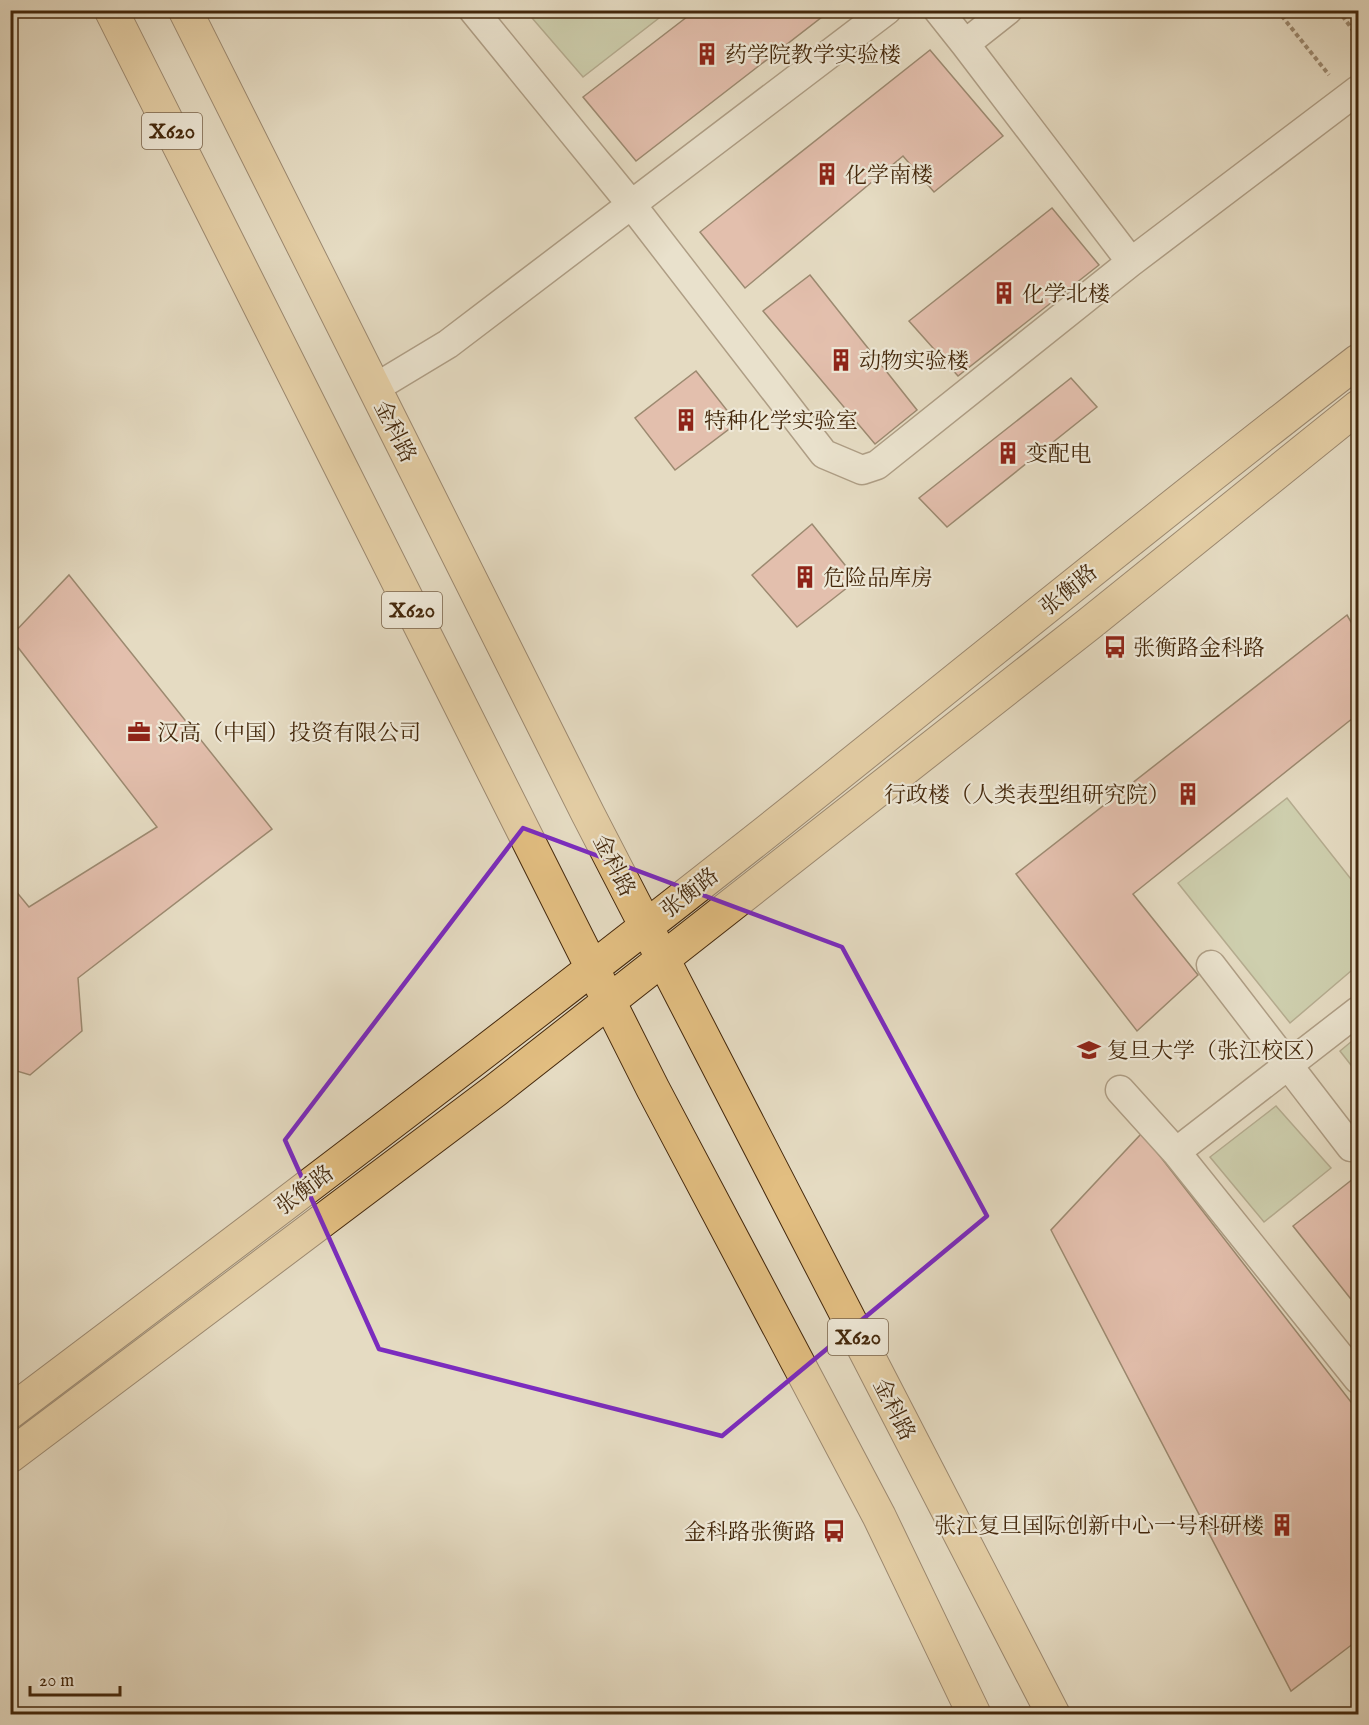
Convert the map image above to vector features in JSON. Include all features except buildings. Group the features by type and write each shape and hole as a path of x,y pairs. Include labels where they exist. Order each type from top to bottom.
{"main road":[{"name":"X620","path":"111,10 592,968"},
{"name":"金科路","path":"185,10 646,926 1053,1714"},
{"name":"张衡路","path":"10,1412 473,1062 1219,468 1359,362"},
{"name":"张衡路","path":"10,1456 609,1001 1089,624 1359,407"},
{"path":"592,968 609,1001"},
{"name":"X620","path":"609,1001 879,1516 974,1714"}],"lane":[{"path":"473,10 631,204 824,454 862,470 877,465 1349,84"},
{"path":"375,388 448,344 887,10"},
{"path":"938,10 1131,262"},
{"path":"965,44 1008,10"},
{"path":"1211,965 1351,1147"},
{"path":"1176,1152 1359,1011"},
{"path":"1120,1090 1176,1152 1359,1379"}],"path":[{"path":"1277,10 1330,76 1349,84"},
{"path":"1338,10 1359,37"}],"highlighted area":[{"path":"523,828 842,947 987,1216 722,1436 379,1349 285,1140"}],"green space":[{"path":"526,11 668,11 583,77"},
{"path":"1287,798 1358,888 1358,965 1290,1023 1178,883"},
{"path":"1358,1036 1358,1074 1340,1051"},
{"path":"1276,1106 1331,1168 1264,1222 1210,1157"}],"place":[{"name":"药学院教学实验楼","path":"707,54"},
{"name":"化学南楼","path":"827,174"},
{"name":"化学北楼","path":"1004,293"},
{"name":"动物实验楼","path":"841,360"},
{"name":"特种化学实验室","path":"686,420"},
{"name":"变配电","path":"1008,453"},
{"name":"危险品库房","path":"805,577"},
{"name":"张衡路金科路","path":"1115,647"},
{"name":"汉高（中国）投资有限公司","path":"139,732"},
{"name":"行政楼（人类表型组研究院）","path":"1188,794"},
{"name":"复旦大学（张江校区）","path":"1089,1050"},
{"name":"张江复旦国际创新中心一号科研楼","path":"1282,1525"},
{"name":"金科路张衡路","path":"834,1531"}]}
